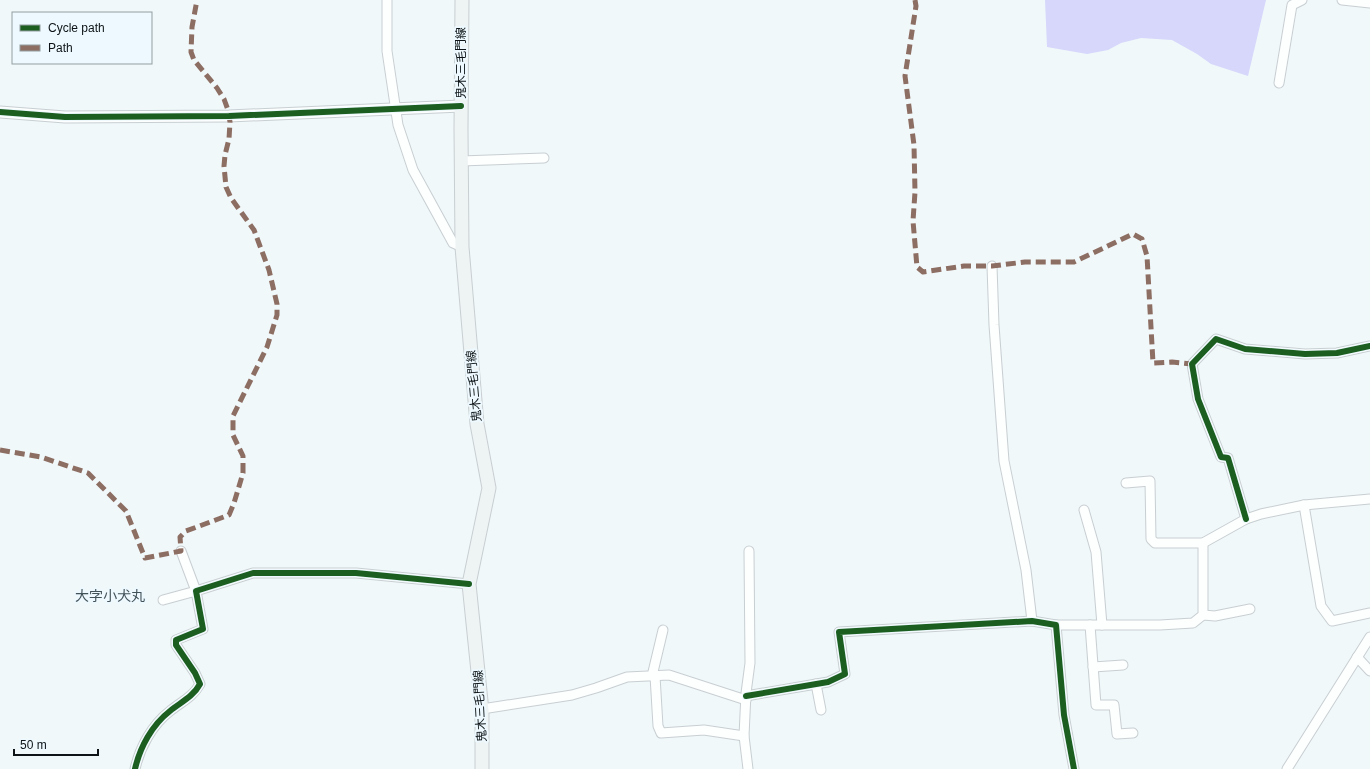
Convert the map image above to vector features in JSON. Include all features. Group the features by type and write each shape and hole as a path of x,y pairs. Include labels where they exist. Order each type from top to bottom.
{"main road":[{"name":"鬼木三毛門線","path":"462,0 462,246 477,424 489,488 469,584 482,710 482,769"}],"street":[{"path":"387,0 387,51 398,125 413,170 453,243 462,246"},
{"path":"1280,83 1292,5 1302,0"},
{"path":"1342,0 1370,3"},
{"path":"0,112 65,117 173,117 461,106"},
{"path":"461,161 544,158"},
{"path":"992,266 994,325 1004,461 1026,570 1032,621"},
{"path":"1246,519 1228,458 1221,457 1198,398 1192,364 1216,339 1245,349 1304,354 1337,353 1370,346"},
{"path":"1126,483 1150,481 1151,539 1155,543 1203,543 1246,519 1304,505 1370,499"},
{"path":"1304,505 1321,606 1332,621 1370,612"},
{"path":"1084,510 1096,552 1102,625"},
{"path":"1203,543 1203,615"},
{"path":"134,769 138,756 146,740 162,718 192,695 200,684 195,673 176,645 176,640 203,629 196,591 181,551"},
{"path":"748,769 744,736 750,663 749,551"},
{"path":"163,600 253,573 356,573 469,584"},
{"path":"482,710 572,694 596,688 627,677 669,675 746,698 828,682 845,674 840,632 1032,621 1056,625 1193,623 1203,615 1215,616 1250,609"},
{"path":"1056,625 1064,715 1074,769"},
{"path":"1090,625 1096,705 1114,705 1117,734 1133,733"},
{"path":"663,630 654,676 658,726 661,733 704,730 744,736"},
{"path":"1287,769 1370,637"},
{"path":"1358,657 1370,671"},
{"path":"1093,667 1123,665"},
{"path":"816,684 820,710"}],"water":[{"path":"1045,0 1266,0 1248,76 1211,64 1172,40 1141,38 1121,43 1108,50 1087,54 1047,47"}],"marked path":[{"path":"0,450 41,457 88,473 126,511 145,558 181,551 180,537 186,531 229,515 243,473 243,456 233,435 233,416 267,347 277,315 277,304 269,270 254,230 231,198 226,187 224,166 229,139 230,122 224,99 194,60 191,52 192,27 197,0"},
{"path":"915,0 916,6 905,76 914,145 915,192 913,221 917,267 923,272 964,266 992,266 1025,262 1074,262 1133,234 1142,239 1147,256 1153,363 1172,362 1192,364"}],"cycle path":[{"path":"0,112 65,117 229,116 461,106"},
{"path":"1246,519 1228,458 1221,457 1198,399 1192,364 1216,339 1245,349 1305,354 1337,353 1370,346"},
{"path":"135,769 140,753 152,730 170,711 190,696 200,684 195,673 176,645 176,640 203,629 196,591 253,573 356,573 469,584"},
{"path":"746,696 828,682 845,674 839,632 1032,621 1056,625 1064,715 1074,769"}],"district":[{"name":"大字小犬丸","path":"110,596"}]}
